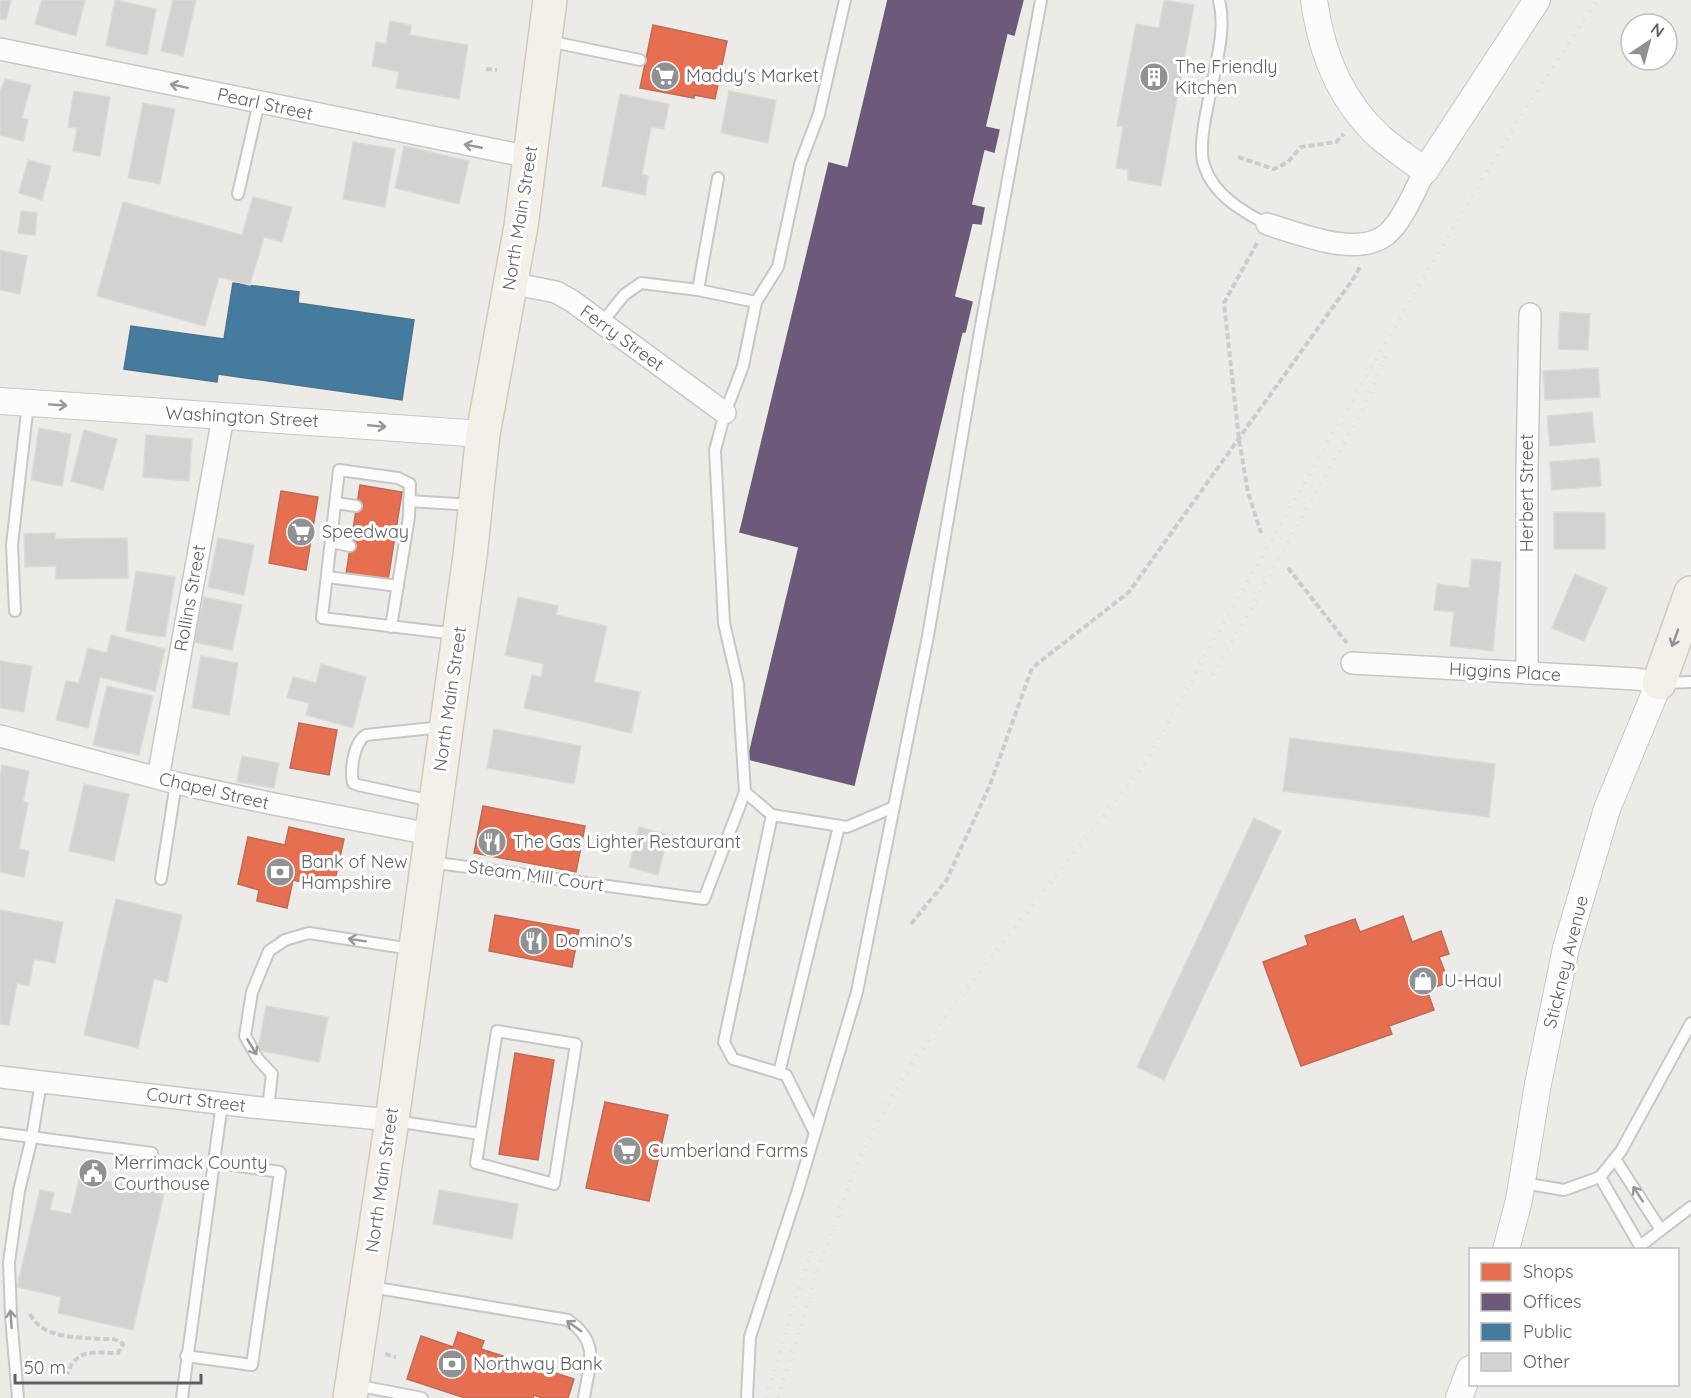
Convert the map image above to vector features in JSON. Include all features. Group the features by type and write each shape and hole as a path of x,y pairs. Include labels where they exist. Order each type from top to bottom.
{"main road":[{"name":"North Main Street","path":"351,1391 392,1120 459,634 483,434 521,226 550,0"},
{"path":"1659,683 1691,593"}],"street":[{"path":"1314,0 1318,28 1328,61 1344,93 1381,137 1425,171"},
{"path":"1267,224 1320,240 1348,245 1370,243 1386,235 1401,216 1425,171 1537,0"},
{"name":"Pearl Street","path":"0,50 530,157"},
{"name":"Ferry Street","path":"510,283 556,292 572,301 725,413"},
{"name":"Herbert Street","path":"1527,673 1530,314"},
{"name":"Washington Street","path":"0,401 483,434"},
{"name":"Rollins Street","path":"167,780 223,417"},
{"name":"Higgins Place","path":"1352,663 1637,679 1659,683"},
{"name":"Stickney Avenue","path":"1507,1248 1523,1183 1538,1084 1566,948 1607,809 1659,683"},
{"name":"Chapel Street","path":"0,736 167,780 274,804 428,848"},
{"name":"Court Street","path":"0,1077 392,1120"},
{"path":"1460,1398 1469,1372"}],"lane":[{"path":"845,0 819,114 800,164 778,267 756,302 743,366 725,413 715,450 724,623 738,684 745,792 772,815 847,827 894,807"},
{"path":"747,1398 750,1337 857,992 928,636 980,331 1041,0"},
{"path":"1219,0 1222,24 1221,42 1204,129 1203,164 1211,181 1225,197 1245,213 1267,224"},
{"path":"545,40 640,60"},
{"path":"238,194 259,102"},
{"path":"698,290 718,178"},
{"path":"602,324 624,295 641,283 698,290 756,302"},
{"path":"15,611 12,544 28,403"},
{"path":"391,627 398,586 398,552 404,515 409,501 410,484 398,478 339,470 322,618 391,627 459,634"},
{"path":"409,501 476,505"},
{"path":"336,503 356,506"},
{"path":"331,542 350,546"},
{"path":"327,576 398,586"},
{"path":"1659,683 1691,682"},
{"path":"435,802 358,785 353,783 352,777 360,738 366,735 446,726"},
{"path":"161,879 167,780"},
{"name":"Steam Mill Court","path":"428,848 645,891 704,899 745,792"},
{"path":"772,815 724,1042 733,1059 786,1075 815,1133"},
{"path":"779,1073 839,826"},
{"path":"268,1108 273,1074 258,1059 245,1036 252,992 269,951 285,940 309,933 414,950"},
{"path":"1523,1183 1564,1190 1600,1177 1615,1159 1691,1023"},
{"path":"497,1031 576,1044 554,1184 476,1163 480,1134 497,1031"},
{"path":"18,1398 9,1262 19,1191 32,1137 41,1082"},
{"path":"182,1398 222,1103"},
{"path":"392,1120 480,1134"},
{"path":"0,1133 152,1154"},
{"path":"1615,1159 1661,1230"},
{"path":"186,1356 252,1365 280,1172 213,1162"},
{"path":"1600,1177 1640,1246 1691,1207"},
{"path":"367,1286 568,1320 581,1329 590,1343 584,1398"},
{"path":"351,1391 422,1398"}],"path":[{"path":"486,69 497,70"},
{"path":"1238,157 1274,169 1288,162 1301,147 1336,142 1345,133"},
{"path":"1261,533 1248,492 1239,440 1224,303 1267,224"},
{"path":"911,924 946,881 990,785 1032,668 1130,592 1356,275 1370,243"},
{"path":"1288,568 1342,638 1374,664"},
{"path":"28,1310 37,1325 49,1332 69,1336 115,1339 123,1344 118,1353 79,1355 71,1364 67,1374"}],"building: Shops":[{"path":"653,25 727,41 715,99 694,95 694,98 640,88"},
{"path":"360,485 402,492 388,580 346,574"},
{"path":"281,491 318,497 306,570 269,563"},
{"path":"299,723 337,730 329,775 290,768"},
{"path":"483,806 585,826 576,872 474,853"},
{"path":"289,827 344,839 333,889 293,880 287,908 257,901 259,890 238,884 248,837 285,845"},
{"name":"Domino's","path":"495,915 579,930 572,967 489,951"},
{"path":"1403,916 1412,942 1441,931 1449,954 1439,957 1449,982 1427,990 1434,1010 1389,1026 1392,1034 1301,1066 1263,962 1308,945 1305,936 1355,919 1360,932"},
{"path":"515,1053 554,1060 538,1160 499,1154"},
{"name":"Cumberland Farms","path":"605,1102 668,1115 649,1201 586,1188"},
{"path":"458,1332 484,1341 481,1349 574,1379 568,1398 542,1398 534,1395 533,1398 465,1398 407,1379 421,1336 453,1347"}],"building: Offices":[{"path":"888,0 1023,0 1014,35 1007,33 985,127 999,130 994,152 984,149 971,205 984,208 981,224 972,223 954,297 972,302 965,332 962,332 854,785 748,759 799,547 740,532 829,163 848,168"}],"building: Public":[{"path":"233,283 299,292 298,303 414,320 402,400 218,374 217,382 124,369 131,326 224,339"}],"building: Other":[{"path":"0,0 11,0 6,20 0,19"},
{"path":"42,0 85,0 76,36 35,24"},
{"path":"115,0 156,9 147,55 106,46"},
{"path":"173,0 196,0 183,56 161,51"},
{"name":"The Friendly Kitchen","path":"1164,0 1194,5 1161,186 1128,180 1128,170 1116,168 1123,126 1117,126 1136,24 1159,28"},
{"path":"390,21 411,25 410,35 468,45 459,99 396,88 399,72 372,66 376,42 386,44"},
{"path":"5,79 31,85 22,118 28,120 23,141 0,135 0,92"},
{"path":"74,91 110,97 100,156 73,151 77,128 68,127"},
{"path":"729,91 776,100 768,143 721,133"},
{"path":"620,94 669,104 664,129 651,127 642,174 648,176 645,195 602,186"},
{"path":"143,103 175,109 160,184 128,178"},
{"path":"353,142 395,149 385,207 343,199"},
{"path":"404,146 469,161 459,204 395,188"},
{"path":"28,160 51,166 42,200 19,193"},
{"path":"253,197 292,207 282,242 264,237 250,285 219,277 205,326 97,296 123,202 242,235"},
{"path":"21,211 37,213 35,235 18,233"},
{"path":"0,250 27,256 20,294 0,290"},
{"path":"1560,312 1590,314 1588,350 1558,349"},
{"path":"1598,368 1600,397 1545,400 1543,371"},
{"path":"1592,412 1595,442 1550,446 1547,416"},
{"path":"39,428 71,434 62,486 31,480"},
{"path":"84,430 117,439 103,490 71,481"},
{"path":"146,435 192,439 189,481 143,477"},
{"path":"1599,458 1601,486 1552,490 1550,462"},
{"path":"1554,512 1605,513 1605,549 1554,549"},
{"path":"55,533 55,539 127,538 128,578 56,579 56,566 25,567 24,534"},
{"path":"218,538 254,545 244,595 208,587"},
{"path":"1472,559 1501,562 1493,651 1450,646 1454,612 1434,610 1437,584 1469,588"},
{"path":"136,571 175,577 165,637 126,631"},
{"path":"1575,574 1607,588 1584,641 1552,628"},
{"path":"204,597 242,605 232,650 194,642"},
{"path":"518,597 558,606 556,615 607,626 594,682 640,692 631,733 524,708 532,675 541,677 544,664 505,655"},
{"path":"111,635 165,649 155,691 100,677 88,728 56,720 66,681 79,683 88,648 107,653"},
{"path":"201,656 238,663 229,715 192,708"},
{"path":"0,661 32,666 24,712 0,708"},
{"path":"321,664 366,677 353,728 306,715 309,703 287,698 293,677 316,683"},
{"path":"107,686 153,696 139,755 93,745"},
{"path":"494,729 581,746 574,784 487,768"},
{"path":"1290,738 1495,764 1489,817 1283,791"},
{"path":"242,756 279,763 274,788 237,782"},
{"path":"2,765 29,771 23,802 28,803 19,849 29,851 24,877 0,872"},
{"path":"84,784 129,794 114,861 69,851"},
{"path":"1254,818 1281,831 1164,1080 1137,1067"},
{"path":"639,827 668,835 658,875 629,867"},
{"path":"116,899 182,915 167,982 154,979 138,1048 84,1035"},
{"path":"0,910 63,922 55,963 34,959 29,986 17,983 9,1025 0,1024"},
{"path":"266,1006 328,1017 319,1062 258,1050"},
{"path":"80,1175 164,1194 133,1330 58,1313 61,1297 17,1287 40,1190 54,1193 50,1210 71,1214"},
{"path":"439,1190 518,1204 512,1239 433,1224"}],"railway":[{"path":"778,1398 825,1249 862,1152 900,1082 950,1009 1144,765 1416,290 1520,117 1597,0"},
{"path":"1213,675 1363,409 1387,353"},
{"path":"766,1398 812,1247"}],"place":[{"name":"Maddy's Market","path":"665,76"},
{"name":"The Friendly Kitchen","path":"1154,77"},
{"name":"Speedway","path":"301,532"},
{"name":"The Gas Lighter Restaurant","path":"492,842"},
{"name":"Bank of New Hampshire","path":"280,872"},
{"name":"Domino's","path":"534,941"},
{"name":"U-Haul","path":"1423,981"},
{"name":"Cumberland Farms","path":"627,1151"},
{"name":"Merrimack County Courthouse","path":"93,1173"},
{"name":"Northway Bank","path":"452,1364"}]}
